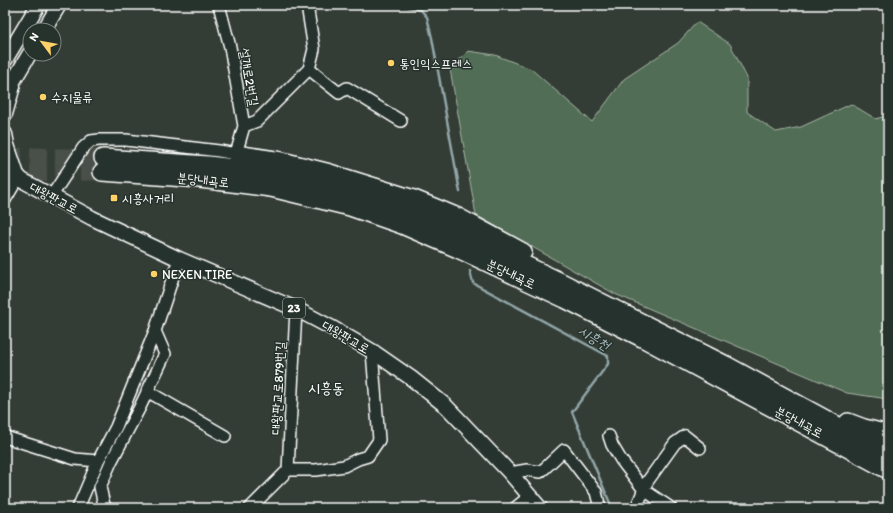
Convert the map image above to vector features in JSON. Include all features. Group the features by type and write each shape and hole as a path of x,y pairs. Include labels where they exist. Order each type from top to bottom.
{"highway":[{"path":"236,154 282,162 330,173 414,199 473,224 538,259 558,272 580,292"},
{"name":"분당내곡로","path":"888,453 726,365 471,239 399,208 345,190 277,173 208,165 102,165 270,188 350,208 402,225 458,248 565,299 646,340 888,470"},
{"path":"794,401 864,428 888,434"}],"main road":[{"path":"49,22 59,5"},
{"path":"5,48 35,9"},
{"path":"5,60 35,9"},
{"path":"5,95 25,62"},
{"path":"5,114 15,78"},
{"path":"5,134 9,176"},
{"name":"대왕판교로","path":"9,176 92,218 179,259 296,309 334,328 372,351 411,378 446,406 540,508"}],"street":[{"name":"설개로2번길","path":"219,5 230,47 244,126 236,154"},
{"path":"244,126 257,121 309,68 314,49 307,5"},
{"path":"309,68 339,93 347,88 401,121"},
{"path":"51,197 82,148 91,141 126,140 236,154"},
{"path":"5,200 9,176"},
{"path":"78,508 98,461 116,427 155,331 179,259"},
{"name":"대왕판교로879번길","path":"288,470 296,309"},
{"path":"105,507 100,487 165,354 155,331"},
{"path":"250,508 288,470 316,470 344,466 368,456 379,440 372,351"},
{"path":"148,391 225,436"},
{"path":"609,436 612,445 621,460 644,490 670,508"},
{"path":"636,508 648,482 675,443 685,436 700,448"},
{"path":"5,437 75,459 98,461"},
{"path":"510,474 527,470 540,472 564,450 596,492 600,508"},
{"path":"515,508 530,496"}],"green space":[{"path":"697,22 730,44 747,78 747,112 776,132 801,127 851,104 876,119 888,115 888,399 847,393 615,294 476,215 450,69 468,51 495,55 531,69 592,122 624,79 678,43"}],"waterway":[{"name":"시흥천","path":"401,5 421,10 427,17 460,192"},
{"name":"시흥천","path":"470,271 473,283 608,356 608,364 572,412 612,508"}],"tunnel":[{"path":"5,157 29,156 103,158"},
{"path":"5,173 102,172"}],"place":[{"name":"통인익스프레스","path":"391,63"},
{"name":"수지물류","path":"43,97"},
{"name":"시흥사거리","path":"114,198"},
{"name":"NEXEN TIRE","path":"154,274"}],"district":[{"name":"시흥동","path":"326,388"}]}
